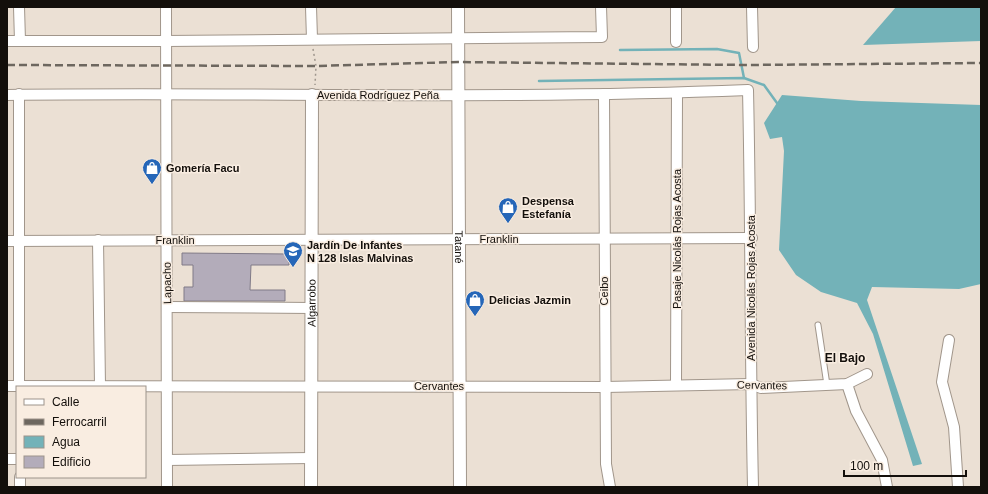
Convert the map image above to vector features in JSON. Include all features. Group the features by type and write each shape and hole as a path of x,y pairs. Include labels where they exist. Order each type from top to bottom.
{"street":[{"path":"19,7 20,41"},
{"name":"Lapacho","path":"166,7 167,487"},
{"path":"312,7 312,39"},
{"name":"Tatané","path":"458,7 460,487"},
{"path":"7,41 602,37 602,7"},
{"path":"676,7 676,42"},
{"path":"752,7 753,47"},
{"name":"Avenida Rodríguez Peña","path":"7,95 166,94 458,96 677,93 748,90"},
{"name":"Avenida Nicolás Rojas Acosta","path":"748,90 752,238 751,384 753,487"},
{"name":"Pasaje Nicolás Rojas Acosta","path":"676,386 677,93"},
{"path":"19,94 19,386"},
{"name":"Ceibo","path":"604,94 606,464 610,487"},
{"name":"Algarrobo","path":"311,487 312,95"},
{"name":"Franklin","path":"7,241 752,238"},
{"path":"98,240 100,386"},
{"path":"167,307 312,308"},
{"path":"949,340 942,382 954,427 958,487"},
{"name":"Cervantes","path":"100,386 676,386 751,384 761,388 847,384 867,374"},
{"path":"847,384 856,411 882,460 887,487"},
{"path":"167,460 310,458"}],"lane":[{"path":"818,325 827,385"}],"path":[{"path":"312,39 316,66 315,88 312,95"}],"water":[{"path":"896,7 981,7 981,41 863,45"},
{"path":"782,95 861,101 981,105 981,284 959,289 872,287 867,300 922,464 913,466 873,334 857,303 821,292 796,275 779,250 784,151 782,137 770,139 764,123"}],"building":[{"path":"182,253 289,254 289,265 251,265 250,290 285,290 285,301 184,301 184,287 193,287 193,265 182,265"}],"waterway":[{"path":"620,50 717,49 739,53 744,78"},
{"path":"539,81 744,78 764,85 777,103"}],"railway":[{"path":"7,65 316,66 458,62 747,65 981,63"}],"place":[{"name":"Gomería Facu","path":"152,185"},
{"name":"Despensa Estefanía","path":"508,224"},
{"name":"Jardín De Infantes N 128 Islas Malvinas","path":"293,268"},
{"name":"Delicias Jazmin","path":"475,317"}],"district":[{"name":"El Bajo","path":"845,358"}]}
